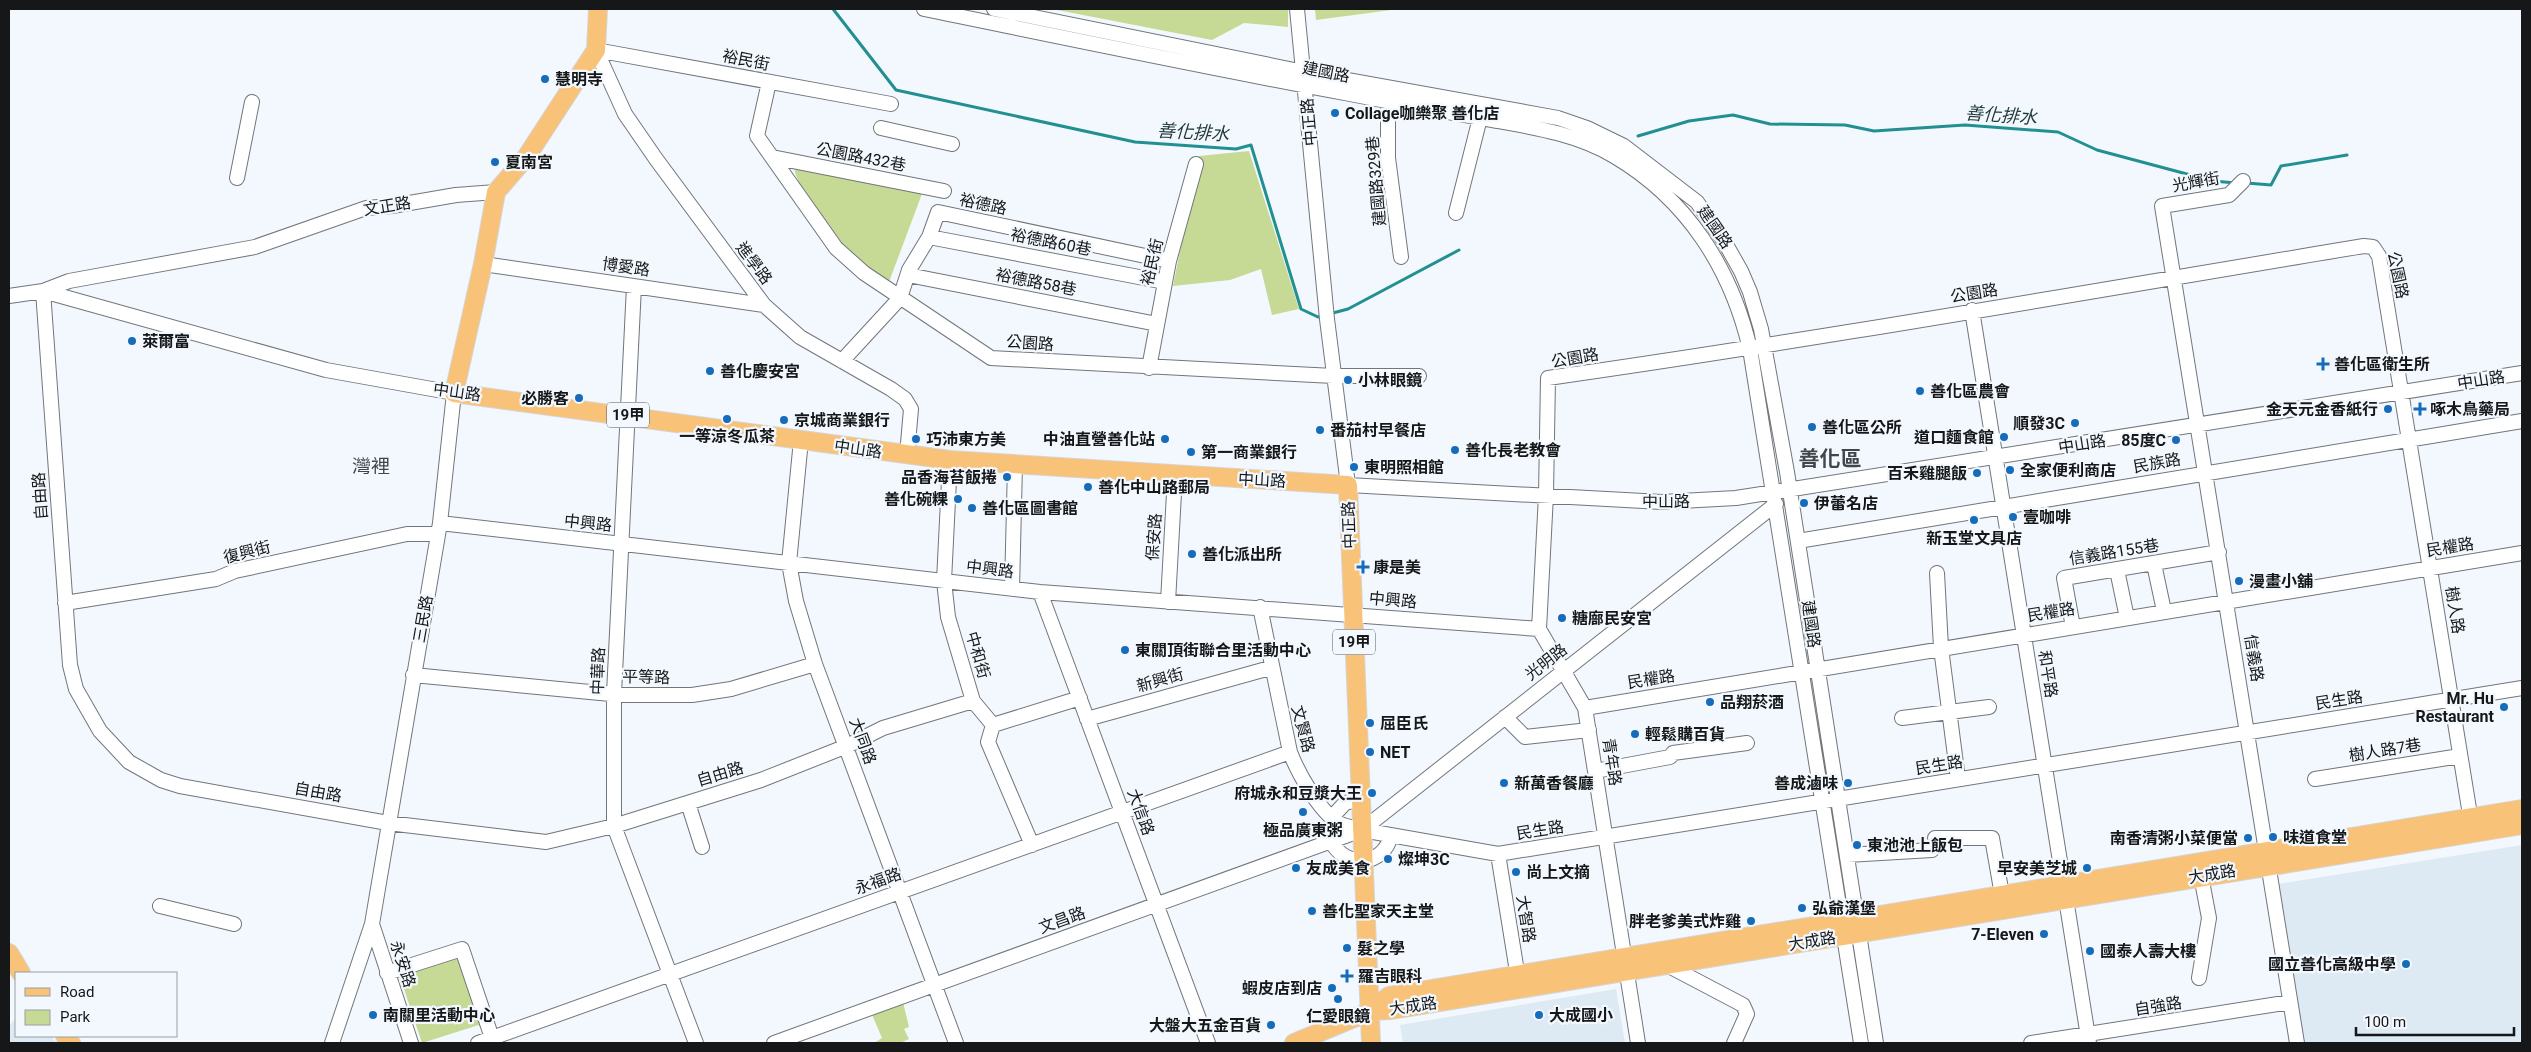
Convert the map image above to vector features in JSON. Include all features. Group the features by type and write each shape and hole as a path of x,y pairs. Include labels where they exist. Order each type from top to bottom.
{"main road":[{"path":"496,192 527,156 596,50 598,9"},
{"name":"三民路","path":"454,392 483,264 496,192"},
{"name":"中山路","path":"454,392 950,460 1348,485"},
{"name":"中正路","path":"1348,485 1371,1043"},
{"name":"大成路","path":"2472,825 2522,809"},
{"name":"大成路","path":"1294,1043 1371,1011 1391,1010 1519,982 2268,857 2472,825 2522,824"},
{"name":"大成路","path":"1626,965 1667,965 2002,895 2066,891 2201,876 2268,857"},
{"path":"9,953 19,972"}],"street":[{"name":"建國路","path":"924,9 1306,86 1553,131 1612,155 1656,186 1674,202 1707,242 1733,292 1744,323 1757,348 1790,490 1847,855 1850,928 1861,1043"},
{"name":"建國路","path":"994,9 1304,72 1558,118 1618,142 1697,202 1709,218 1741,271 1761,329 1757,348 1775,498 1821,802 1876,1043"},
{"name":"中正路","path":"1297,9 1327,314 1348,485"},
{"name":"裕民街","path":"596,50 891,104"},
{"name":"進學路","path":"596,50 625,114 656,160 764,305 800,337 905,399 911,409 906,455"},
{"name":"公園路","path":"769,82 757,136 836,248 864,273 991,358 1149,368 1334,376 1419,376"},
{"name":"建國路329巷","path":"1388,101 1388,158 1401,257"},
{"path":"237,178 252,102"},
{"path":"1456,213 1480,118"},
{"path":"881,128 952,144"},
{"name":"公園路432巷","path":"772,157 944,191"},
{"name":"裕民街","path":"1149,368 1169,261 1196,164"},
{"name":"光輝街","path":"2174,278 2162,206 2229,195 2243,181"},
{"name":"文正路","path":"43,291 68,282 256,247 366,208 392,206 456,195 496,192"},
{"name":"裕德路","path":"842,361 900,298 908,275 930,237 938,212 1169,261"},
{"name":"裕德路60巷","path":"930,237 1165,282"},
{"name":"公園路","path":"1546,495 1548,378 1757,348 1972,310 2364,246 2373,247 2379,256 2402,393"},
{"name":"博愛路","path":"483,264 764,305"},
{"name":"裕德路58巷","path":"908,275 1157,324"},
{"name":"信義路","path":"2174,278 2297,1043"},
{"name":"中華路","path":"634,286 614,694 614,826 696,1043"},
{"name":"中山路","path":"9,296 43,291 326,370 454,392"},
{"name":"自由路","path":"43,291 70,665 76,689 100,731 129,762 145,772 180,786 388,823 546,842 614,826 761,780 847,746 883,728 973,701"},
{"name":"和平路","path":"1972,310 2089,1039"},
{"name":"中山路","path":"1348,485 1662,502 1775,498 1790,490 2522,373"},
{"name":"三民路","path":"332,1043 372,924 439,529 454,392"},
{"name":"樹人路","path":"2402,393 2472,825"},
{"name":"民族路","path":"1798,541 2522,421"},
{"name":"大同路","path":"801,440 789,563 796,600 815,664 847,746 898,892 956,1043"},
{"name":"中和街","path":"950,460 944,581 948,617 973,701 993,725"},
{"path":"1012,589 1015,465"},
{"name":"保安路","path":"1168,602 1175,475"},
{"path":"1539,629 1546,495"},
{"name":"光明路","path":"1362,830 1564,671 1775,498"},
{"name":"復興街","path":"65,603 216,579 235,571 407,534 439,529"},
{"name":"中興路","path":"439,529 622,544 1040,592 1539,629"},
{"name":"信義路155巷","path":"2073,627 2064,578 2219,552"},
{"name":"民權路","path":"1585,708 2522,553"},
{"path":"2154,564 2164,611"},
{"path":"2117,570 2127,618"},
{"path":"1936,573 1940,648 1958,779"},
{"name":"大信路","path":"1040,592 1208,1043"},
{"name":"文賢路","path":"1260,607 1270,668 1290,752 1298,772 1332,817 1343,825 1362,830"},
{"name":"青年路","path":"1539,629 1585,708 1638,1043"},
{"name":"平等路","path":"413,675 614,694 692,695 746,686 815,664"},
{"name":"新興街","path":"1087,719 1270,668"},
{"name":"民生路","path":"1362,830 1498,854 2522,688"},
{"path":"1032,845 988,742 993,725 1080,698"},
{"path":"1902,718 1989,707"},
{"path":"1505,717 1525,737 1589,730"},
{"path":"1595,771 1670,757 1673,753 1747,743"},
{"name":"永福路","path":"478,1043 1290,752"},
{"name":"樹人路7巷","path":"2315,779 2460,756"},
{"path":"1332,817 1337,809 1345,803 1361,799"},
{"path":"688,803 702,847"},
{"name":"文昌路","path":"774,1043 1362,830"},
{"path":"1331,841 1338,852 1346,859 1364,862 1382,853 1388,846 1391,835"},
{"path":"1847,855 1992,838 2002,895"},
{"name":"大智路","path":"1498,854 1519,982"},
{"path":"2200,978 2209,918 2201,876"},
{"path":"160,906 234,924"},
{"name":"永安路","path":"372,924 411,1043"},
{"path":"387,973 462,949 492,1038"},
{"path":"1667,965 1743,1005 1747,1014 1734,1043"},
{"name":"自強路","path":"2031,1043 2089,1039 2290,1002"}],"shaded area":[{"name":"國立善化高級中學","path":"2522,845 2522,1043 2303,1043 2278,884"},
{"name":"大成國小","path":"1616,989 1625,1043 1403,1043 1400,1025"},
{"path":"15,1019 15,1037 52,1037 57,1043 9,1043 9,1026"}],"green space":[{"path":"1052,9 1288,9 1288,27 1244,23 1212,40"},
{"path":"1315,9 1399,9 1316,20"},
{"path":"1249,151 1299,309 1272,315 1261,269 1230,280 1173,286 1199,156"},
{"path":"794,168 926,183 889,282 862,265 841,245 808,200"},
{"path":"461,953 485,1023 422,1043 399,974"},
{"path":"902,998 909,1027 904,1029 909,1039 900,1043 874,1043 882,1038 870,1010"}],"waterway":[{"name":"善化排水","path":"833,9 896,90 1135,142 1236,149 1251,145 1301,309 1318,317 1323,316"},
{"name":"善化排水","path":"1638,136 1689,121 1733,115 1770,124 1845,125 1874,131 1965,125 2058,132 2097,150 2213,181 2236,183"},
{"name":"善化排水","path":"2247,183 2271,185 2281,166 2347,155"},
{"name":"善化排水","path":"1329,314 1348,309 1459,250"}],"place":[{"name":"慧明寺","path":"545,79"},
{"name":"Collage咖樂聚 善化店","path":"1335,113"},
{"name":"夏南宮","path":"495,162"},
{"name":"萊爾富","path":"132,341"},
{"name":"善化區衛生所","path":"2323,364"},
{"name":"善化慶安宮","path":"710,371"},
{"name":"小林眼鏡","path":"1348,380"},
{"name":"善化區農會","path":"1920,391"},
{"name":"必勝客","path":"579,398"},
{"name":"金天元金香紙行","path":"2388,409"},
{"name":"啄木鳥藥局","path":"2420,409"},
{"name":"一等涼冬瓜茶","path":"727,419"},
{"name":"京城商業銀行","path":"784,420"},
{"name":"順發3C","path":"2075,423"},
{"name":"善化區公所","path":"1812,427"},
{"name":"番茄村早餐店","path":"1320,430"},
{"name":"道口麵食館","path":"2004,437"},
{"name":"巧沛東方美","path":"916,439"},
{"name":"中油直營善化站","path":"1165,439"},
{"name":"85度C","path":"2176,440"},
{"name":"善化長老教會","path":"1455,450"},
{"name":"第一商業銀行","path":"1191,452"},
{"name":"東明照相館","path":"1354,467"},
{"name":"全家便利商店","path":"2010,470"},
{"name":"百禾雞腿飯","path":"1977,473"},
{"name":"品香海苔飯捲","path":"1007,477"},
{"name":"善化中山路郵局","path":"1088,487"},
{"name":"善化碗粿","path":"958,499"},
{"name":"伊蕾名店","path":"1804,503"},
{"name":"善化區圖書館","path":"972,508"},
{"name":"壹咖啡","path":"2013,517"},
{"name":"新玉堂文具店","path":"1974,520"},
{"name":"善化派出所","path":"1192,554"},
{"name":"康是美","path":"1363,567"},
{"name":"漫畫小舖","path":"2239,581"},
{"name":"糖廍民安宮","path":"1562,618"},
{"name":"東關頂街聯合里活動中心","path":"1125,650"},
{"name":"品翔菸酒","path":"1710,702"},
{"name":"Mr. Hu Restaurant","path":"2504,707"},
{"name":"屈臣氏","path":"1370,723"},
{"name":"輕鬆購百貨","path":"1635,734"},
{"name":"NET","path":"1370,752"},
{"name":"新萬香餐廳","path":"1504,783"},
{"name":"善成滷味","path":"1848,783"},
{"name":"府城永和豆漿大王","path":"1372,793"},
{"name":"極品廣東粥","path":"1303,812"},
{"name":"味道食堂","path":"2273,837"},
{"name":"南香清粥小菜便當","path":"2248,838"},
{"name":"東池池上飯包","path":"1857,845"},
{"name":"燦坤3C","path":"1388,859"},
{"name":"友成美食","path":"1296,868"},
{"name":"早安美芝城","path":"2087,868"},
{"name":"尚上文摘","path":"1516,872"},
{"name":"弘爺漢堡","path":"1802,908"},
{"name":"善化聖家天主堂","path":"1312,911"},
{"name":"胖老爹美式炸雞","path":"1751,921"},
{"name":"7-Eleven","path":"2044,934"},
{"name":"髮之學","path":"1347,948"},
{"name":"國泰人壽大樓","path":"2090,951"},
{"name":"國立善化高級中學","path":"2406,964"},
{"name":"羅吉眼科","path":"1347,976"},
{"name":"蝦皮店到店","path":"1332,988"},
{"name":"仁愛眼鏡","path":"1338,999"},
{"name":"南關里活動中心","path":"373,1015"},
{"name":"大成國小","path":"1539,1015"},
{"name":"大盤大五金百貨","path":"1271,1025"}],"district":[{"name":"善化區","path":"1830,459"},
{"name":"灣裡","path":"371,466"}]}
